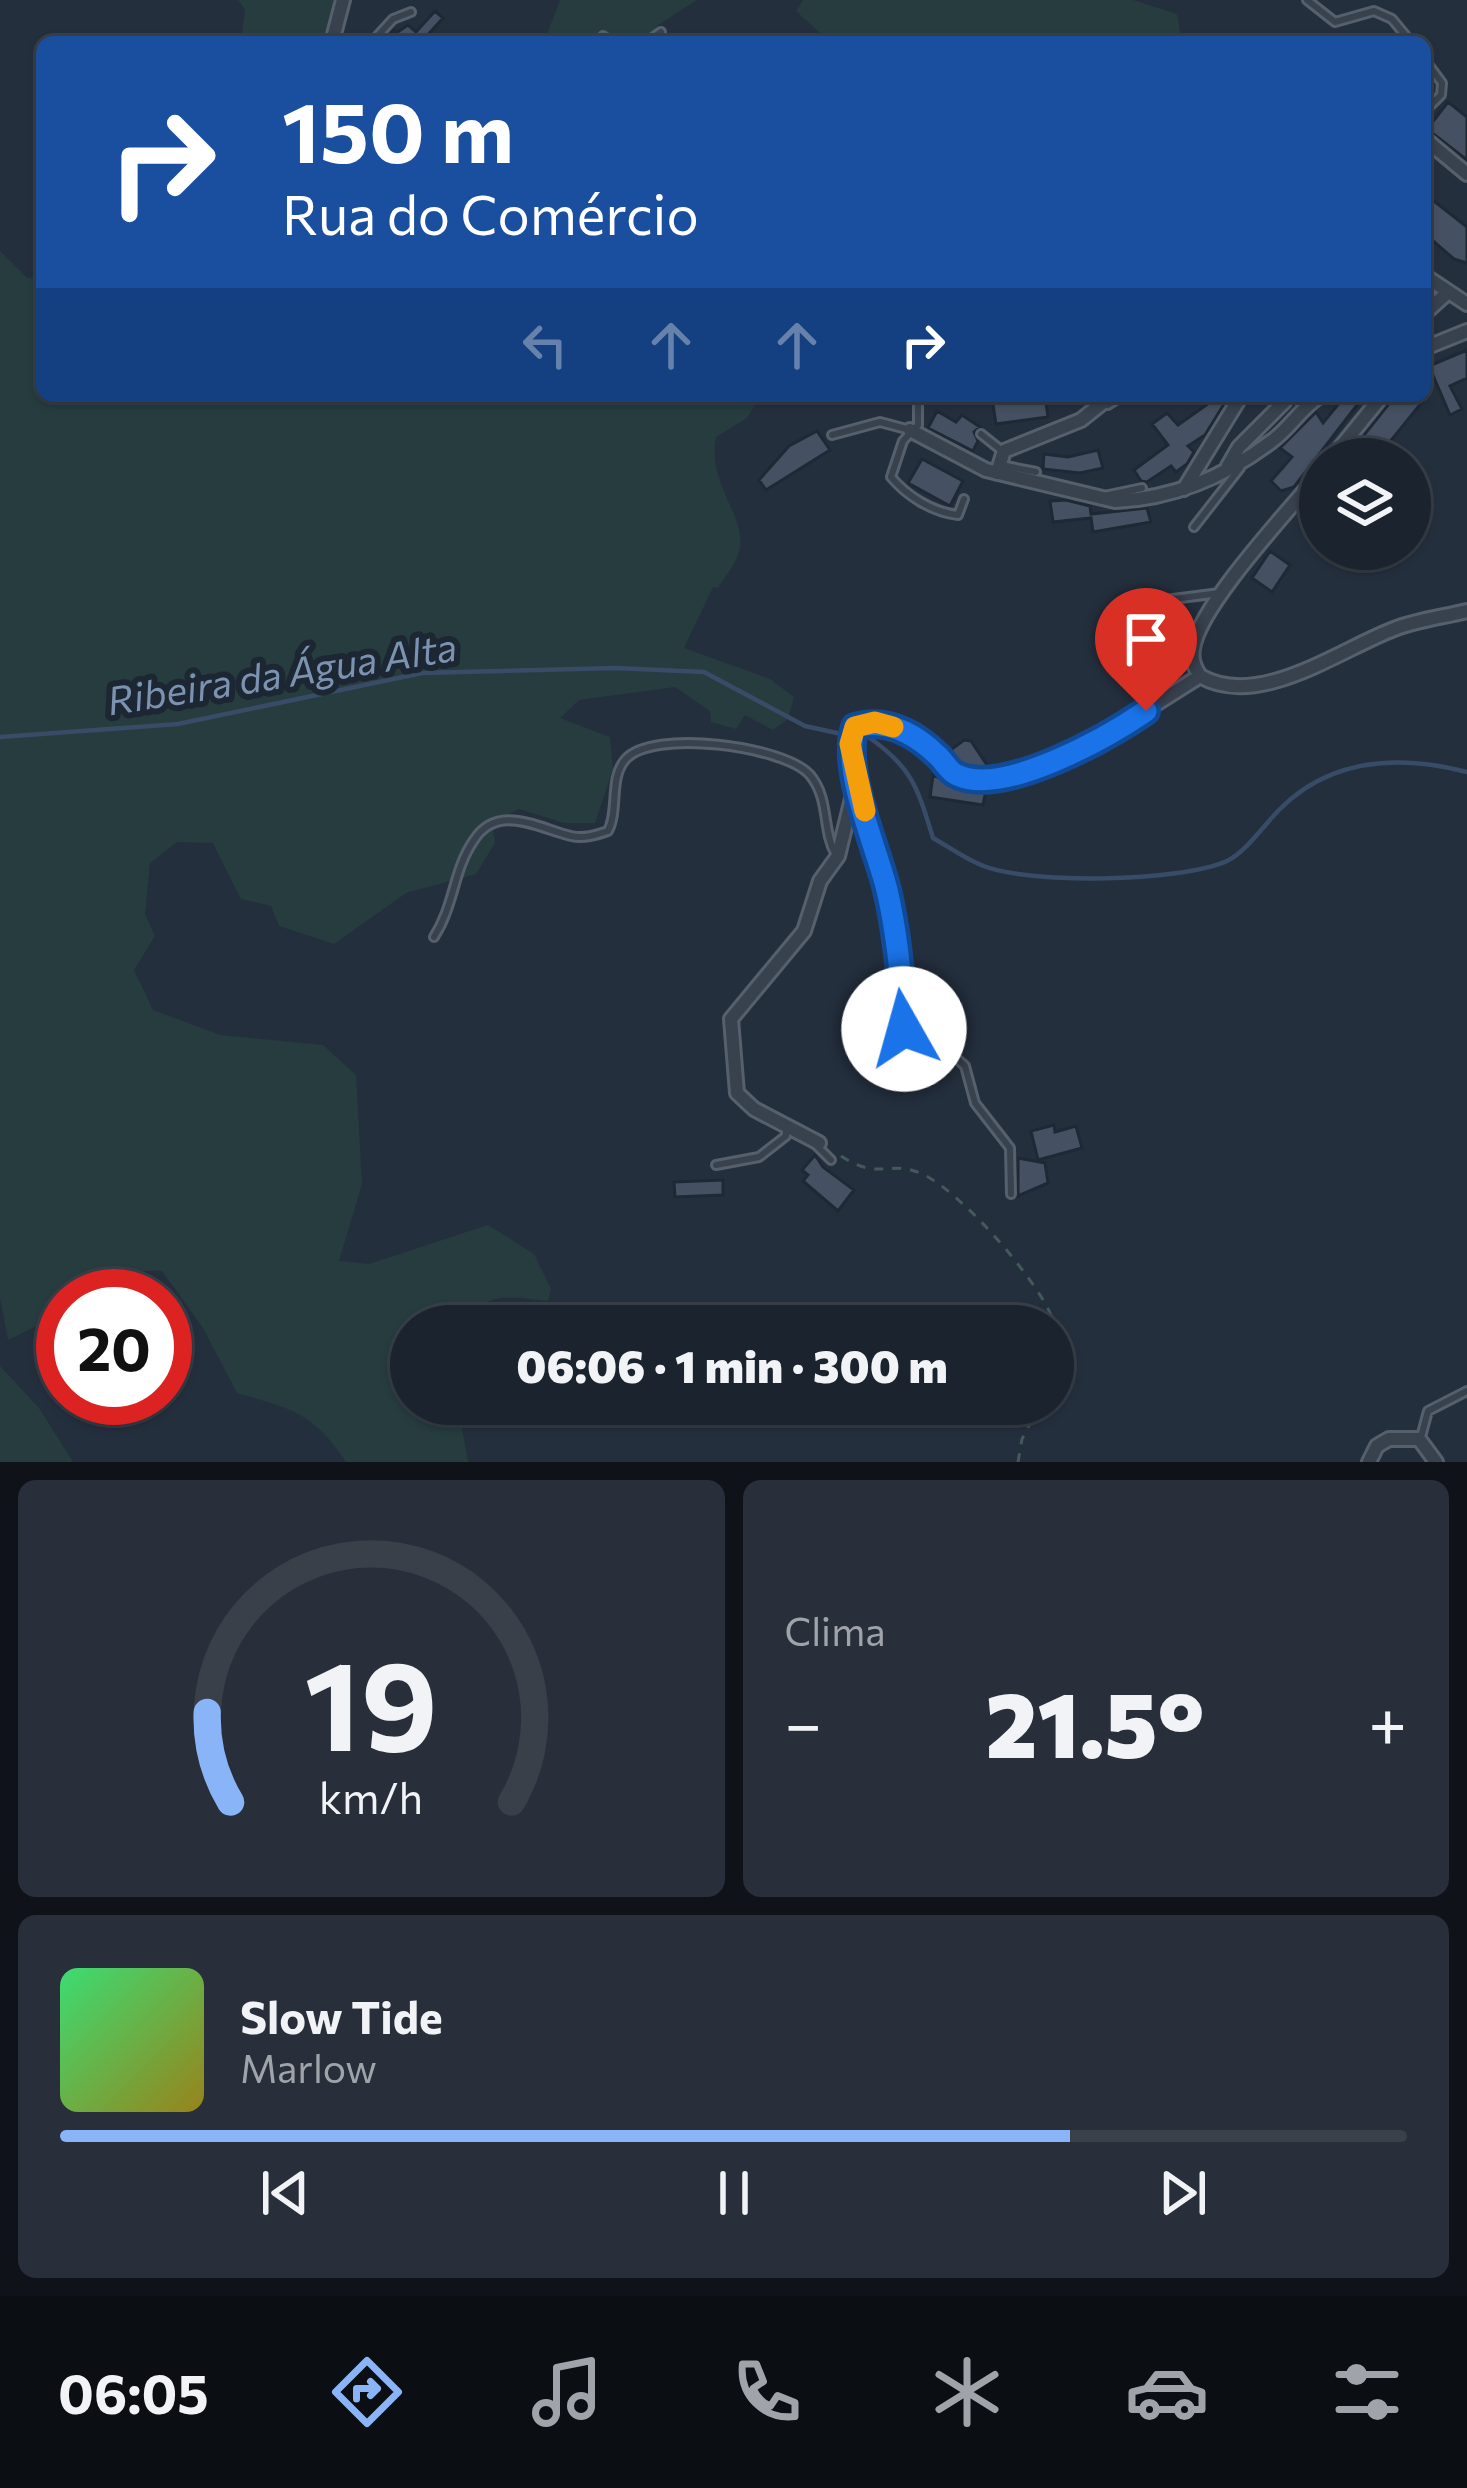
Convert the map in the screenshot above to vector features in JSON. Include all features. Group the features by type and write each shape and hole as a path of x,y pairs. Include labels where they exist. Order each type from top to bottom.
{"street":[{"path":"331,36 343,0"},
{"path":"1431,144 1467,174"},
{"path":"1431,281 1467,304"},
{"path":"1431,308 1446,294"},
{"path":"1431,346 1467,332"},
{"path":"1000,463 1105,402"},
{"path":"1184,489 1237,402"},
{"path":"1227,467 1230,458 1284,402"},
{"path":"910,430 1101,497 1136,501 1184,489 1274,441 1311,402"},
{"path":"1348,438 1377,402"},
{"path":"1299,499 1223,592 1192,648 1200,676 1219,687 1252,686 1287,676 1398,628 1467,611"},
{"path":"814,1141 754,1109 737,1093 731,1019 804,931 820,881 838,856 856,778 850,744 855,727 875,722 908,732 956,775 983,779 1016,774 1119,729 1200,676"},
{"path":"1370,1462 1377,1447 1389,1439 1419,1439 1436,1462"}],"lane":[{"path":"1307,0 1335,22 1374,10 1392,19 1406,36"},
{"path":"377,36 393,19 411,12"},
{"path":"655,36 661,32"},
{"path":"1431,68 1442,82 1441,95 1431,105"},
{"path":"918,402 918,425 910,430 891,476 900,487 945,513 958,515 964,499"},
{"path":"1099,409 1111,402"},
{"path":"832,435 880,422 910,430"},
{"path":"981,434 1000,463 1036,472"},
{"path":"1194,527 1242,466 1240,459"},
{"path":"1101,497 1142,488"},
{"path":"1157,601 1223,592"},
{"path":"434,937 451,910 462,859 477,834 491,823 515,820 574,837 608,831 620,768 629,754 656,746 736,747 774,754 807,771 820,790 831,849 838,856"},
{"path":"856,778 888,895 904,1029 913,1037 935,1039 965,1066 975,1103 1010,1148 1011,1194"},
{"path":"716,1166 758,1157 786,1136 786,1127"},
{"path":"814,1141 831,1160"},
{"path":"1419,1439 1428,1411 1467,1391"}],"path":[{"path":"814,1141 866,1171 921,1173 966,1205 1044,1305"},
{"path":"1018,1462 1029,1425"}],"green space":[{"path":"238,0 352,0 338,36 242,36 245,9"},
{"path":"560,0 697,0 658,25 650,36 546,36"},
{"path":"803,0 1133,0 1177,14 1181,36 823,36 796,11"},
{"path":"0,251 27,278 36,277 36,402 757,402 747,418 716,437 717,471 739,528 738,555 718,588 713,587 684,648 770,679 794,697 788,719 773,730 745,715 736,729 711,722 710,711 675,687 579,700 560,718 610,737 613,769 595,823 564,823 519,809 492,822 495,843 476,874 406,893 334,944 279,926 271,906 241,899 213,843 177,842 150,863 145,914 155,936 134,970 153,1010 220,1035 323,1045 356,1075 362,1184 339,1261 369,1264 488,1225 534,1254 551,1289 548,1301 500,1298 483,1305 390,1305 390,1425 462,1425 468,1462 346,1462 312,1422 237,1393 192,1313 192,1269 36,1269 36,1326 8,1340 0,1298"},
{"path":"0,1366 36,1405 36,1425 50,1425 73,1462 0,1462"}],"building":[{"path":"435,11 443,18 427,36 388,36 408,25 416,32"},
{"path":"1448,102 1467,117 1467,160 1431,132 1431,124"},
{"path":"1431,199 1467,227 1467,263 1454,259 1431,239"},
{"path":"1467,350 1467,378 1450,386 1462,409 1450,415 1431,365"},
{"path":"993,402 1046,402 1048,417 996,424"},
{"path":"1211,402 1225,402 1205,435 1188,446 1194,452 1187,464 1176,472 1171,466 1141,481 1134,470 1168,445 1152,424 1167,413 1178,425"},
{"path":"1340,402 1359,402 1332,438 1299,438 1299,480 1281,491 1271,481 1292,457 1280,448 1316,412 1323,423"},
{"path":"1390,402 1422,402 1393,438 1362,438"},
{"path":"937,411 956,422 962,415 980,427 974,432 978,441 973,451 928,428"},
{"path":"817,431 830,450 766,490 759,480 789,446"},
{"path":"1098,450 1103,468 1080,473 1043,469 1044,454 1068,457"},
{"path":"922,459 963,481 950,506 908,483"},
{"path":"1050,501 1090,506 1091,514 1147,508 1151,522 1093,532 1091,518 1053,522"},
{"path":"1270,551 1290,565 1272,592 1252,578"},
{"path":"964,740 971,741 989,768 960,765 954,759 948,752"},
{"path":"933,775 954,785 986,790 983,805 930,797"},
{"path":"1054,1125 1055,1132 1076,1126 1082,1148 1038,1160 1031,1131"},
{"path":"815,1155 854,1190 838,1211 803,1181 808,1175 802,1170"},
{"path":"1018,1158 1045,1163 1048,1183 1018,1196"},
{"path":"723,1180 723,1195 675,1197 674,1182"}],"waterway":[{"name":"Ribeira da Água Alta","path":"0,737 178,724 422,673 616,668 704,672 805,726 846,735"},
{"name":"Ribeira da Água Alta","path":"867,736 911,779 933,838 981,865 1033,876 1141,877 1205,868 1241,851 1299,792 1344,770 1417,763 1467,772"}],"slow traffic":[{"path":"865,811 850,744 855,727 875,722 893,727"}],"route":[{"path":"904,1029 888,895 853,767 850,744 855,727 875,722 908,732 956,775 983,779 1016,774 1056,759 1146,711"}]}
